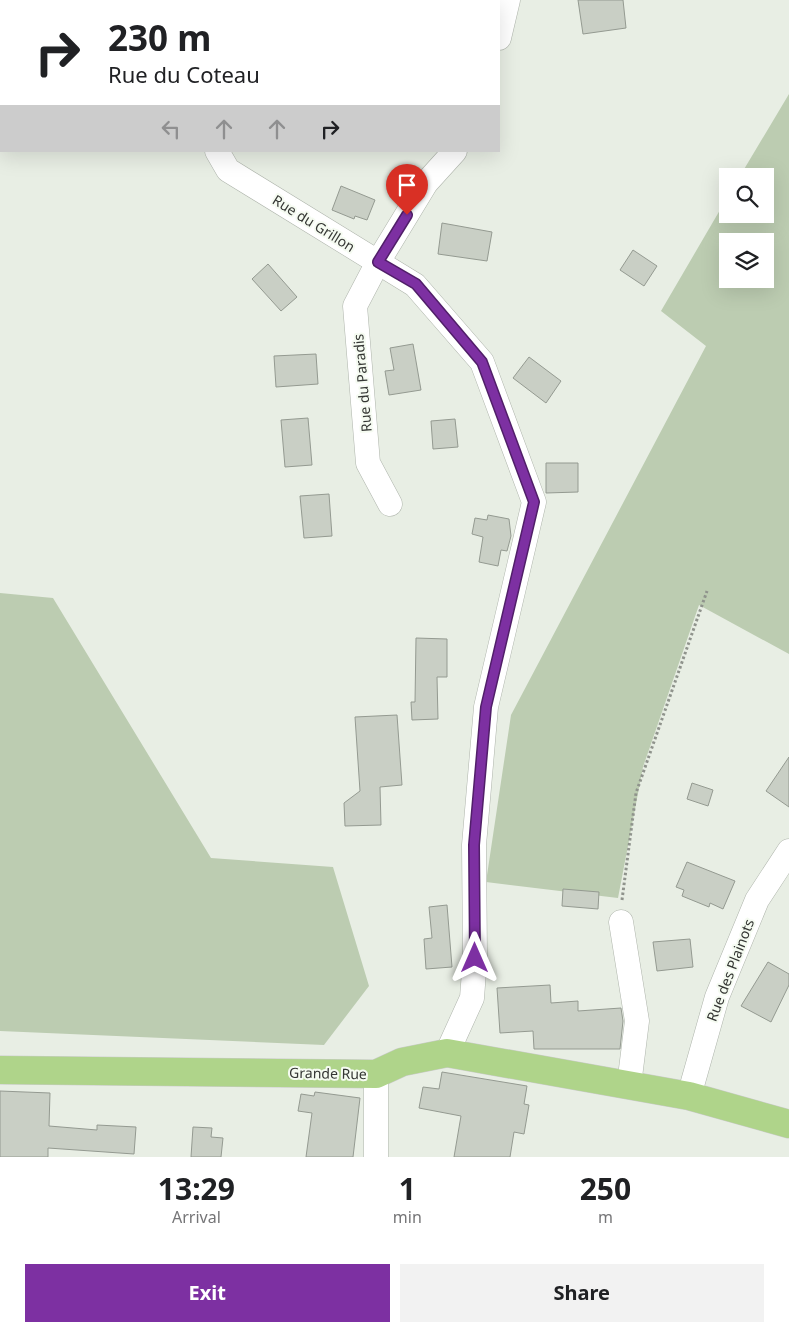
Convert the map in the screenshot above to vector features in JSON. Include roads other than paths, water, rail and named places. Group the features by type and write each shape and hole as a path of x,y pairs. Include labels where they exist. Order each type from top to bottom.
{"main road":[{"name":"Grande Rue","path":"0,1070 376,1074 402,1062 447,1053 689,1096 778,1120"}],"street":[{"path":"500,34 508,0"},
{"name":"Rue du Grillon","path":"218,152 228,170 416,284 482,362 534,502 486,707 474,845 475,958 472,998 447,1053"},
{"name":"Rue du Paradis","path":"390,504 368,463 355,306 378,262 426,183 454,152"},
{"name":"Rue des Plainots","path":"689,1096 717,997 757,900 789,851"},
{"path":"621,922 637,1021 629,1085"},
{"path":"376,1074 376,1157"}]}
